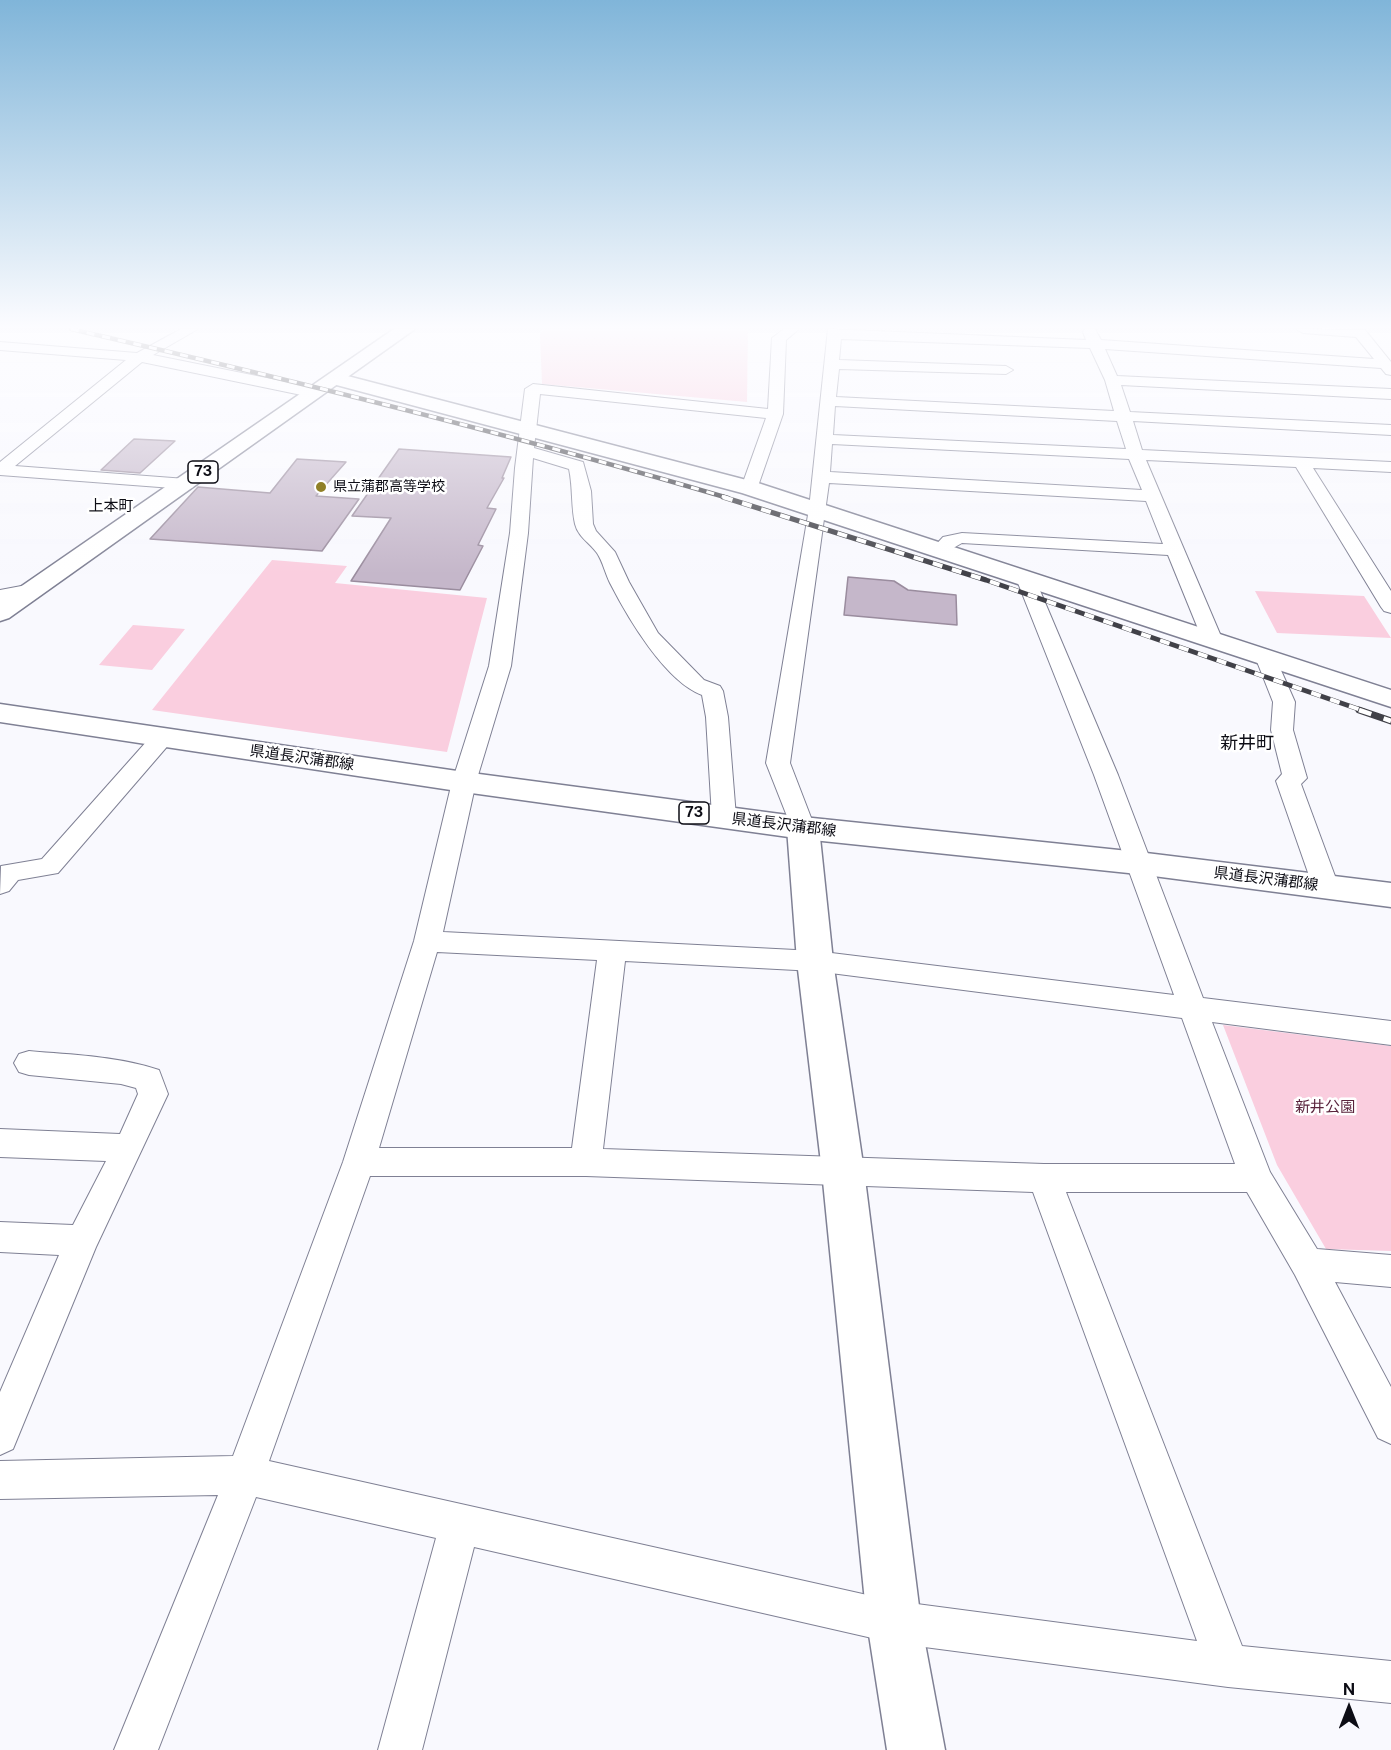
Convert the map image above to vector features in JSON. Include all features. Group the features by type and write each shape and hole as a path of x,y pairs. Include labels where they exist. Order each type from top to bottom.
{"main road":[{"name":"73","path":"0,613 291,411"},
{"path":"461,411 750,488 818,509 1391,699"},
{"name":"県道長沢蒲郡線","path":"0,713 464,782 803,828 1138,863 1391,895"},
{"path":"803,828 815,961 843,1171 894,1622 916,1750"}],"street":[{"path":"0,470 73,411"},
{"path":"136,1750 244,1474 358,1162 427,940 464,782 500,666 510,605 531,411"},
{"path":"743,411 775,414"},
{"path":"750,488 775,411"},
{"path":"803,828 778,763 818,509 827,411"},
{"path":"1070,411 1122,416 1391,430"},
{"path":"1121,411 1136,456 1212,641"},
{"path":"825,439 1391,467"},
{"path":"525,451 577,466 582,490 584,524 588,533 606,552 619,582 650,636 696,686 712,691 717,717 724,817"},
{"path":"1300,461 1389,602"},
{"path":"0,470 186,484"},
{"path":"821,477 1153,496"},
{"path":"941,549 949,541 962,538 1175,550"},
{"path":"1026,578 1106,775 1256,1178 1307,1264 1391,1425"},
{"path":"0,596 32,590"},
{"path":"1266,659 1284,702 1282,730 1295,778 1288,781 1326,886"},
{"path":"0,885 10,872 49,867 163,737"},
{"path":"427,940 612,952 815,961 1391,1033"},
{"path":"586,1162 612,952"},
{"path":"0,1436 82,1241 129,1148 153,1094 148,1079 121,1072 29,1064"},
{"path":"0,1143 129,1148"},
{"path":"358,1162 586,1162 1044,1178 1256,1178"},
{"path":"1044,1178 1228,1666"},
{"path":"0,1237 82,1241"},
{"path":"1307,1264 1391,1271"},
{"path":"0,1480 244,1474 894,1622 1228,1666 1391,1682"},
{"path":"400,1750 460,1523"}],"green space":[{"path":"272,560 347,566 335,583 487,598 447,752 152,710"},
{"path":"1255,591 1364,596 1391,638 1277,633"},
{"path":"133,625 185,629 152,670 99,665"},
{"name":"新井公園","path":"1223,1025 1391,1046 1391,1251 1326,1249 1277,1165"}],"building":[{"path":"134,439 175,441 140,473 101,470"},
{"path":"399,449 511,457 502,478 504,478 487,508 496,509 478,545 483,546 460,590 351,581 391,518 352,516"},
{"path":"297,459 346,462 316,496 359,499 322,551 150,539 198,487 270,493"},
{"path":"848,577 894,581 908,590 956,595 957,625 844,615"}],"railway":[{"path":"407,411 728,498"},
{"path":"723,497 986,580 1364,711"},
{"path":"1359,710 1391,721"}],"place":[{"name":"県立蒲郡高等学校","path":"321,487"}],"district":[{"name":"上本町","path":"111,506"},
{"name":"新井町","path":"1247,743"}]}
